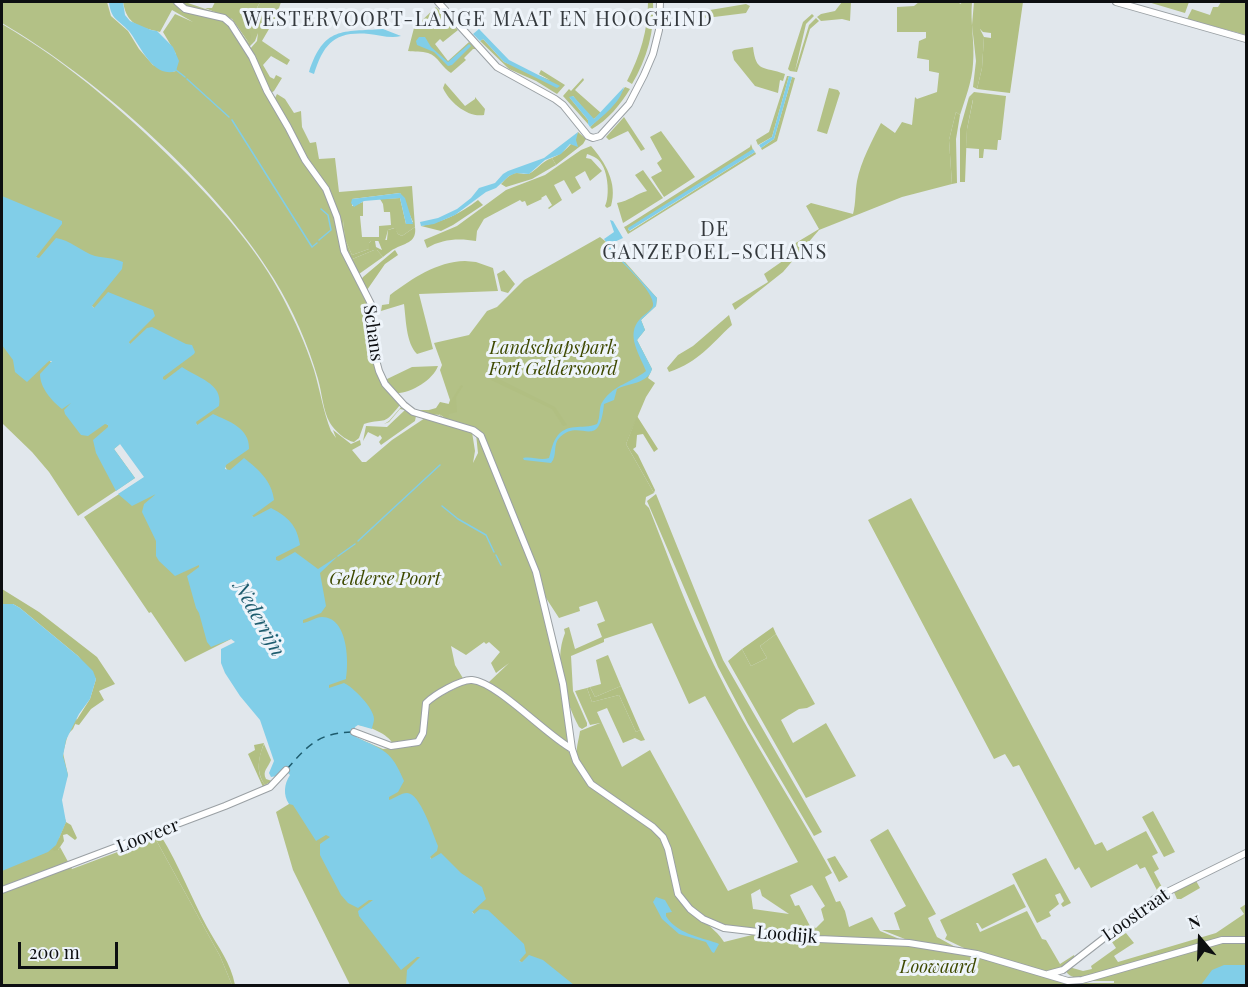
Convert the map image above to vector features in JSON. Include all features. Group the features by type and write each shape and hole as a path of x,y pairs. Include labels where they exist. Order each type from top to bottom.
{"street":[{"name":"Schans","path":"177,2 189,10 221,17 229,22 252,57 270,97 305,160 322,181 329,195 337,217 344,251 371,304 373,349 385,384 402,404 413,412 473,430 481,436 542,592"},
{"path":"438,2 497,67 555,99 589,137 600,136 636,89 649,65 660,20 660,2"},
{"path":"1116,2 1246,39"},
{"name":"Loodijk","path":"542,592 563,684 572,749 581,770 591,783 653,827 663,837 680,898 690,909 712,924 731,930 803,937 909,943 977,954 1061,980 1079,981 1222,940 1246,940"},
{"path":"354,732 391,746 418,742 423,733 426,703 466,680 475,680 502,695 572,749"},
{"name":"Looveer","path":"2,890 225,806 272,786 286,770"},
{"name":"Loostraat","path":"1044,974 1063,970 1157,897 1246,853"},
{"path":"1063,970 1067,976 1079,981"}],"green space":[{"path":"2,2 107,2 111,16 128,31 139,49 153,65 171,72 176,71 176,54 163,32 175,14 193,22 172,10 160,32 146,28 131,20 123,2 176,2 179,6 223,19 233,28 331,203 340,242 368,297 375,363 400,405 390,416 384,420 364,424 359,438 354,442 334,429 326,413 310,353 299,328 281,291 250,243 221,207 152,136 77,73 2,23"},
{"path":"178,2 185,2 229,17 249,43 247,28 260,2 281,2 276,17 262,41 290,60 287,65 271,56 263,65 270,77 274,79 276,75 282,78 274,91 271,93 250,49 257,41 258,33 255,41 249,47 232,24 191,10"},
{"path":"215,2 260,2 247,27 251,36 249,43 232,19 205,8 212,8"},
{"path":"648,2 653,2 651,34 642,65 632,84 627,81 642,43 647,23"},
{"path":"842,2 851,2 850,21 842,19 821,21 817,17 835,11"},
{"path":"919,2 959,2 960,4 972,2 972,71 960,115 956,112 949,140 952,184 902,197 819,230 783,272 735,310 732,304 768,282 764,274 797,251 794,244 819,229 806,206 811,203 853,214 859,174 881,123 895,133 902,122 912,125 915,97 917,99 937,92 939,73 929,71 929,60 917,58 919,41 926,38 926,32 897,32 897,7 914,6"},
{"path":"974,2 980,2 980,29 984,37 982,68 977,89 973,87 976,61 972,25"},
{"path":"980,2 1023,2 1010,93 977,89 982,68 984,37 991,38 991,33 980,29"},
{"path":"1148,2 1189,2 1185,13"},
{"path":"1221,2 1246,2 1246,35 1187,19 1192,9 1210,15 1213,7 1218,7"},
{"path":"746,4 750,6 746,13 706,18 701,16 704,11"},
{"path":"436,7 458,30 443,42 440,39 435,44 448,61 469,42 476,49 473,49 464,58 466,60 451,73 432,55 408,51 414,28"},
{"path":"812,14 814,16 806,24 795,71 809,25 816,18 819,21 810,29 797,72 790,71 788,69 803,22"},
{"name":"Gelderse Poort","path":"2,24 77,75 123,113 216,204 274,281 307,351 331,431 336,438 333,430 351,444 360,440 361,445 352,450 362,462 366,462 392,440 425,418 472,432 475,451 473,463 478,453 476,434 478,435 533,572 556,659 568,743 489,685 489,682 509,663 496,673 491,663 500,652 489,642 486,644 484,642 466,655 451,646 455,665 464,680 427,699 421,730 416,741 393,744 378,731 358,725 329,688 276,560 226,468 197,425 128,342 93,307 36,257 2,234"},
{"path":"483,39 504,62 550,80 539,74 541,70 565,85 557,94 536,81 509,69 480,41"},
{"path":"753,47 759,65 785,74 783,81 780,80 778,93 755,86 734,60 732,52 734,50"},
{"path":"787,76 789,76 772,137 758,145 756,140 769,132"},
{"path":"792,77 795,78 777,141 762,150 761,148 774,139"},
{"path":"583,78 584,80 575,90 601,113 594,119 591,118 573,96 570,98 588,120 588,124 563,96"},
{"path":"445,83 465,106 475,97 485,109 484,115 472,114 460,108 443,88"},
{"path":"625,87 630,89 618,106 592,129 590,127 611,107"},
{"path":"829,88 838,90 840,93 827,134 817,131"},
{"path":"974,92 1006,96 1001,140 998,140 997,150 984,149 983,158 979,158 979,149 966,148 973,100 969,97"},
{"path":"277,94 285,99 294,113 301,111 302,127 310,143 316,142 319,159 335,158 339,192 412,186 415,227 402,236 394,228 388,230 385,241 371,241 369,249 352,255 345,239 343,220 338,220 338,214 275,98","holes":["400,193 413,222 406,224 400,198 380,199 384,212 390,212 391,225 379,226 379,237 362,237 360,216 363,216 363,202 352,206 352,199"]},
{"path":"969,97 973,99 967,129 965,182 960,182 960,129"},
{"path":"956,112 960,115 956,139 957,183 952,184 949,140"},
{"path":"624,117 645,149 641,151 628,131 609,140 606,137"},
{"path":"661,131 695,177 664,197 651,177 662,171 657,163 662,159 650,137"},
{"path":"578,132 586,139 583,144 556,165 552,158 568,147"},
{"path":"751,144 753,150 628,229 630,231 755,152 756,154 628,234 624,227 750,147"},
{"path":"591,146 609,173 613,189 611,206 607,208 605,206 608,189 604,168 596,158 587,154 586,158 591,159 602,171 590,181 585,171 575,177 581,188 572,194 564,180 554,185 562,200 549,209 552,205 546,195 527,206 525,201 520,200 484,219 477,231 476,241 451,240 427,248 424,240 457,226 506,190 545,175 581,150"},
{"path":"552,158 556,165 532,179 506,187 501,184 512,174 530,173"},
{"path":"643,170 663,198 623,223 617,203 647,191 635,175"},
{"path":"478,200 483,205 441,231 421,226 451,216"},
{"path":"338,220 343,220 345,239 352,255 369,249 371,241 375,241 376,247 382,250 378,240 387,240 388,230 395,228 402,236 415,227 415,232 413,239 383,257 377,250 374,250 350,260 343,248"},
{"name":"Landschapspark Fort Geldersoord","path":"600,237 610,245 657,298 656,306 641,320 645,330 637,340 652,369 648,378 655,383 646,397 626,444 654,493 646,497 645,504 649,508 688,607 714,665 832,873 825,877 836,902 840,901 845,911 849,927 872,917 880,931 902,940 860,940 747,932 718,926 708,921 694,911 680,895 667,846 657,827 599,789 582,769 577,759 580,731 600,723 590,725 575,691 587,688 592,702 619,695 636,732 640,730 645,740 635,738 623,743 607,708 597,712 622,767 650,750 728,891 798,862 705,696 689,704 652,623 604,639 604,642 571,656 573,691 587,723 587,726 582,729 579,727 565,693 560,669 564,629 569,627 575,649 602,637 597,624 605,621 597,601 579,607 580,611 559,618 544,595 481,434 476,430 449,421 443,418 439,415 429,417 414,410 429,410 429,416 439,414 444,418 450,400 434,343 469,335 487,311 497,307 524,280","holes":["812,885 825,906 821,909 824,920 816,928 810,926 799,905 795,906 790,895","760,889 762,896 789,914 753,909 751,894"]},
{"path":"377,250 383,257 359,274 350,260"},
{"path":"395,250 398,255 385,264 367,290 360,281"},
{"path":"465,261 493,268 498,291 419,294 433,349 417,354 409,337 404,304 381,311 382,305 389,304 390,295 425,272 444,264"},
{"path":"504,270 515,284 508,293 501,291 497,274"},
{"path":"729,315 732,325 710,346 689,363 669,372 667,368 678,355 693,346"},
{"path":"2,317 50,361 95,408 121,443 114,449 135,478 78,516 49,472 32,452 2,425"},
{"path":"438,366 426,381 406,392 394,393 385,380 412,367"},
{"path":"493,376 555,407 567,425 563,426 552,409 491,380"},
{"path":"461,385 463,386 456,397 457,412 449,414 448,420 439,414 429,416 429,410 436,408 440,402 449,404"},
{"path":"402,406 416,416 415,421 381,445 380,435 378,437 368,432 363,441 366,426 387,427 405,410 400,409 389,422 384,424"},
{"path":"637,416 658,449 654,452 643,434 637,435 636,447 633,449 655,490 654,493 626,444"},
{"path":"145,477 200,567 233,638 185,662 84,517"},
{"path":"656,494 723,660 822,832 814,836 748,724 718,667 647,501"},
{"path":"911,498 1095,845 1102,842 1107,851 1146,831 1158,853 1152,856 1159,869 1154,872 1164,891 1159,894 1145,867 1140,869 1137,864 1091,888 1079,867 1075,870 1019,765 1013,767 1005,754 994,759 868,520"},
{"path":"2,589 39,612 97,657 115,684 99,691 104,700 91,709 79,725 75,724 76,721 90,699 96,679 78,656 20,608 13,604 2,604"},
{"path":"2,605 77,720 68,734 63,753 68,775 62,792 62,809 66,822 59,838 58,850 60,847 72,869 155,838 220,956 232,985 2,986"},
{"path":"773,627 776,634 760,646 767,658 751,666 742,649"},
{"path":"776,634 815,704 799,709 781,720 793,743 826,723 856,776 806,798 728,661 742,649 751,666 767,658 760,646"},
{"path":"608,655 621,686 595,697 590,687 601,684 596,660"},
{"name":"Loowaard","path":"470,681 489,688 567,749 585,777 655,830 666,852 673,883 680,898 724,942 756,934 899,943 976,955 1068,983 1114,983 1114,981 1088,981 1223,941 1246,941 1246,985 543,985 473,913 432,860 389,800 355,737 383,749 417,744 429,702"},
{"path":"621,686 640,730 636,732 619,695 592,702 587,688 590,687 595,697"},
{"path":"264,743 259,764 260,775 265,785 263,787 248,754 255,750 254,745"},
{"path":"264,744 271,760 265,776 266,779 272,781 265,785 260,775 259,765"},
{"path":"289,804 316,815 446,985 350,985 293,870 276,812"},
{"path":"1153,811 1175,852 1164,857 1142,817"},
{"path":"66,822 71,825 77,838 75,840 67,834 63,835 64,841 58,850 54,851 52,849"},
{"path":"888,829 936,914 928,918 937,937 959,949 910,941 882,930 900,930 894,913 906,906 870,840"},
{"path":"161,836 227,962 235,985 232,985 220,956 155,838"},
{"path":"835,856 848,877 839,882 827,859"},
{"path":"1046,858 1071,903 1063,907 1061,904 1064,901 1060,893 1055,895 1059,904 1049,912 1051,916 1037,923 1012,874"},
{"path":"1195,879 1200,888 1177,899 1173,890"},
{"path":"1014,884 1026,907 982,929 976,923 980,932 1027,911 1042,939 1046,940 1060,964 1074,955 1075,958 1059,969 1045,971 966,949 945,939 947,935 940,920"},
{"path":"1246,904 1246,937 1222,938 1085,979 1071,976 1066,971 1069,967 1083,971 1092,969 1091,966 1116,948 1112,942 1126,933 1134,943 1114,956 1118,962 1216,933 1244,914 1240,908"}],"water":[{"path":"109,2 123,2 125,15 130,21 157,31 173,47 179,61 176,71 168,72 154,66 129,31 113,16"},
{"path":"383,29 401,36 357,34 339,37 332,41 322,54 314,74 309,72 321,46 336,34"},
{"path":"479,29 509,60 560,86 557,88 504,62 483,39 480,41 473,34"},
{"path":"419,37 425,37 431,47 448,62 469,44 471,46 452,65 448,66 434,52 417,45 416,41"},
{"path":"789,76 792,77 774,139 761,148 759,145 772,137"},
{"path":"624,87 615,104 590,127 588,120 569,97 573,96 594,119"},
{"path":"578,132 576,140 578,147 570,144 561,154 545,160 529,174 516,173 509,176 496,188 486,192 455,215 434,224 421,226 420,222 438,218 457,209 479,188 495,183 508,171 544,158"},
{"path":"753,149 755,152 629,231 628,228"},
{"path":"400,193 405,198 413,224 406,224 400,198 364,201 354,207 351,203 352,199"},
{"name":"Nederrijn","path":"2,196 62,221 36,257 39,258 56,238 95,256 123,262 122,269 92,306 94,308 108,292 153,310 155,316 129,342 130,344 147,328 152,327 192,345 194,354 163,379 165,380 182,367 213,386 219,398 219,406 196,422 197,425 213,414 237,426 246,436 249,449 226,465 225,469 230,470 244,458 249,462 267,481 274,500 252,516 271,508 287,518 294,527 300,545 276,557 276,560 279,561 295,552 318,569 338,556 320,573 326,606 321,613 303,620 303,623 320,617 331,619 342,632 347,652 346,679 329,685 329,688 344,683 348,685 371,709 374,719 372,729 358,725 355,727 356,737 386,753 395,763 404,781 398,792 389,797 389,800 407,793 417,800 438,846 437,851 430,857 431,859 441,853 461,873 482,887 486,899 472,912 474,914 480,909 488,910 524,944 526,953 519,961 522,962 529,955 543,960 574,985 406,985 407,970 420,957 401,970 359,916 358,911 373,900 369,900 358,908 348,903 341,895 320,855 320,844 330,837 326,835 316,841 293,805 289,804 285,790 290,775 283,768 277,776 271,777 269,773 274,761 260,720 240,696 221,663 221,649 235,642 231,639 211,647 207,642 187,576 199,565 175,576 156,556 156,541 142,512 144,504 156,494 132,506 118,494 144,477 120,444 114,449 135,478 116,491 96,453 93,440 108,425 105,424 88,436 81,435 65,414 64,410 71,403 62,409 42,384 40,374 52,361 49,361 27,382 15,372 13,360 2,345"},
{"path":"610,220 613,221 623,238 610,244 611,248 657,298 656,306 641,320 645,330 637,340 652,369 646,378 617,389 614,400 604,404 602,419 593,431 575,430 560,437 556,443 551,463 524,460 523,458 549,458 560,433 569,428 597,424 601,403 608,395 618,387 646,371 635,345 634,332 640,319 652,308 652,300 642,284 608,248 604,239 614,232"},
{"path":"2,604 13,604 20,608 78,656 93,671 96,679 90,699 79,714 66,740 63,756 68,775 62,800 66,822 56,845 48,852 2,871"},
{"path":"656,897 665,900 672,912 666,913 666,916 676,927 688,934 719,944 714,953 706,942 679,934 662,919 653,902"},
{"path":"1224,965 1246,965 1246,985 1201,985 1212,970"}],"waterway":[{"path":"176,70 185,77"},
{"path":"187,79 229,117"},
{"path":"232,120 312,247 317,243"},
{"path":"319,240 331,230 328,215 321,209"},
{"path":"358,541 440,465"},
{"path":"442,506 458,519 486,535 494,552"},
{"path":"338,556 355,544"},
{"path":"496,555 501,565"}],"ferry route":[{"path":"287,769 301,753 322,738 352,732"}],"district":[{"name":"WESTERVOORT-LANGE MAAT EN HOOGEIND","path":"478,20"},
{"name":"DE GANZEPOEL-SCHANS","path":"715,242"}]}
